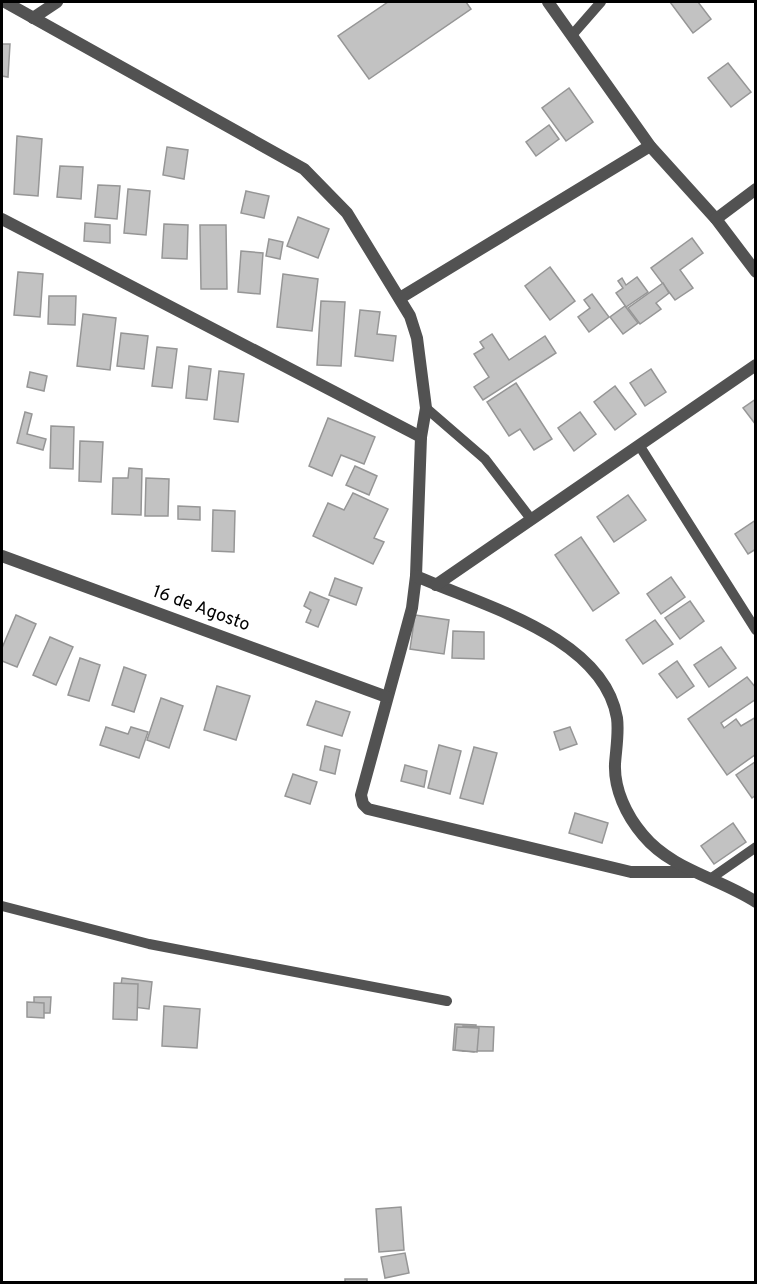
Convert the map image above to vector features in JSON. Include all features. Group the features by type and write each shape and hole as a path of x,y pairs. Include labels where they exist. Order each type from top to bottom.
{"street":[{"path":"5,2 304,169 337,200 347,213 410,316 417,338 426,408 422,437 416,576 411,608 361,795 363,804 368,809 632,872 693,872"},
{"path":"33,18 57,2"},
{"path":"548,2 573,34 650,146 716,219 756,272"},
{"path":"400,298 650,146"},
{"path":"716,219 756,189"},
{"path":"2,219 422,437"},
{"path":"436,585 756,365"},
{"name":"16 de Agosto","path":"2,556 387,697"},
{"path":"416,576 496,607 563,643 585,663 611,698 617,719 615,767 617,790 643,836 665,855 693,872 756,902"}],"lane":[{"path":"573,34 601,2"},
{"path":"426,408 485,459 531,519"},
{"path":"639,445 756,630"},
{"path":"710,879 756,846"},
{"path":"2,906 149,944 447,1001"}],"building":[{"path":"388,2 466,2 471,9 369,79 338,36"},
{"path":"670,2 698,2 711,19 693,33"},
{"path":"2,44 10,44 8,77 2,76"},
{"path":"728,63 751,92 731,107 708,78"},
{"path":"569,88 593,122 566,141 542,108"},
{"path":"549,125 559,139 536,156 526,142"},
{"path":"17,136 42,139 38,196 14,194"},
{"path":"167,147 188,150 184,179 163,175"},
{"path":"60,166 83,167 81,199 57,197"},
{"path":"98,185 120,186 117,219 95,217"},
{"path":"128,189 150,191 146,235 124,233"},
{"path":"246,191 269,196 264,218 241,213"},
{"path":"298,217 329,229 318,258 287,246"},
{"path":"85,223 110,225 110,243 84,241"},
{"path":"164,224 188,225 187,259 162,258"},
{"path":"200,225 226,225 227,289 201,289"},
{"path":"692,238 703,253 680,270 693,288 675,300 651,268"},
{"path":"269,239 283,242 280,259 266,256"},
{"path":"241,251 263,253 260,294 238,292"},
{"path":"550,267 575,301 550,320 525,286"},
{"path":"18,272 43,274 40,317 14,315"},
{"path":"283,274 318,279 312,331 277,327"},
{"path":"637,277 648,292 626,307 616,293 623,288 618,281 622,278 626,285"},
{"path":"663,283 669,293 656,303 661,309 640,324 628,308"},
{"path":"592,294 609,317 589,332 578,317 590,308 584,300"},
{"path":"49,296 76,296 75,325 48,324"},
{"path":"321,301 345,302 341,366 317,365"},
{"path":"625,306 638,323 623,334 610,317"},
{"path":"360,310 380,312 377,334 396,336 393,361 355,356"},
{"path":"83,314 116,318 110,370 77,366"},
{"path":"121,333 148,336 144,369 117,366"},
{"path":"492,334 509,360 545,336 556,353 483,400 474,387 489,377 474,354 484,348 480,342"},
{"path":"157,347 177,349 172,388 152,386"},
{"path":"189,366 211,369 207,400 186,398"},
{"path":"651,369 666,392 645,406 630,383"},
{"path":"219,371 244,374 238,422 214,419"},
{"path":"30,372 47,376 44,391 27,387"},
{"path":"516,383 552,439 534,450 520,429 509,436 487,402"},
{"path":"615,386 636,414 615,430 594,402"},
{"path":"756,399 756,425 743,408"},
{"path":"25,412 32,414 27,434 46,439 43,450 17,443"},
{"path":"580,412 596,434 574,451 558,428"},
{"path":"328,418 375,437 364,464 341,455 332,476 309,466"},
{"path":"51,426 74,427 73,469 50,468"},
{"path":"80,441 103,442 101,482 79,481"},
{"path":"355,466 377,476 369,495 346,485"},
{"path":"129,468 142,469 141,515 112,514 113,478 128,478"},
{"path":"146,478 169,479 168,516 145,516"},
{"path":"353,493 388,509 374,538 384,542 373,564 313,536 328,503 344,510"},
{"path":"628,495 646,520 614,542 597,517"},
{"path":"178,506 200,507 200,520 178,519"},
{"path":"213,510 235,511 234,552 212,551"},
{"path":"756,520 756,549 748,554 735,534"},
{"path":"581,537 619,593 593,611 555,555"},
{"path":"671,577 685,597 661,614 647,594"},
{"path":"335,578 362,588 356,605 329,595"},
{"path":"310,592 329,600 318,627 306,622 311,610 304,606"},
{"path":"690,601 704,621 680,639 665,618"},
{"path":"16,615 36,624 17,667 2,661 2,648"},
{"path":"415,615 449,620 444,654 410,649"},
{"path":"655,620 673,644 643,664 626,640"},
{"path":"453,631 484,632 484,659 452,658"},
{"path":"50,637 73,647 56,685 33,675"},
{"path":"721,647 736,668 709,687 694,665"},
{"path":"80,658 100,665 89,701 68,695"},
{"path":"677,661 694,686 677,698 659,674"},
{"path":"124,667 146,675 134,712 112,705"},
{"path":"747,677 756,688 756,699 721,723 724,728 736,719 741,726 756,717 756,754 727,775 688,719"},
{"path":"217,686 250,696 236,740 204,730"},
{"path":"161,698 183,706 169,748 147,740"},
{"path":"316,701 350,712 342,736 307,725"},
{"path":"106,727 128,734 131,727 148,732 139,758 100,745"},
{"path":"570,727 577,744 560,750 554,732"},
{"path":"439,745 461,751 450,794 428,788"},
{"path":"325,746 340,750 335,774 320,770"},
{"path":"474,747 497,753 483,804 460,798"},
{"path":"755,762 756,795 752,798 736,775"},
{"path":"405,765 427,771 424,787 401,781"},
{"path":"293,774 317,782 310,804 285,796"},
{"path":"575,813 608,823 602,843 569,833"},
{"path":"733,823 746,842 714,864 701,846"},
{"path":"122,978 152,982 149,1009 118,1005"},
{"path":"114,983 138,984 137,1020 113,1019"},
{"path":"34,997 51,997 50,1013 34,1013"},
{"path":"27,1002 44,1003 44,1018 27,1017"},
{"path":"164,1006 200,1009 197,1048 162,1046"},
{"path":"455,1024 476,1025 474,1052 453,1050"},
{"path":"463,1026 494,1027 493,1051 463,1051"},
{"path":"457,1027 479,1028 477,1052 455,1050"},
{"path":"401,1207 404,1250 379,1252 376,1209"},
{"path":"405,1253 409,1273 385,1278 381,1257"},
{"path":"345,1279 367,1279 367,1282 345,1282"}]}
